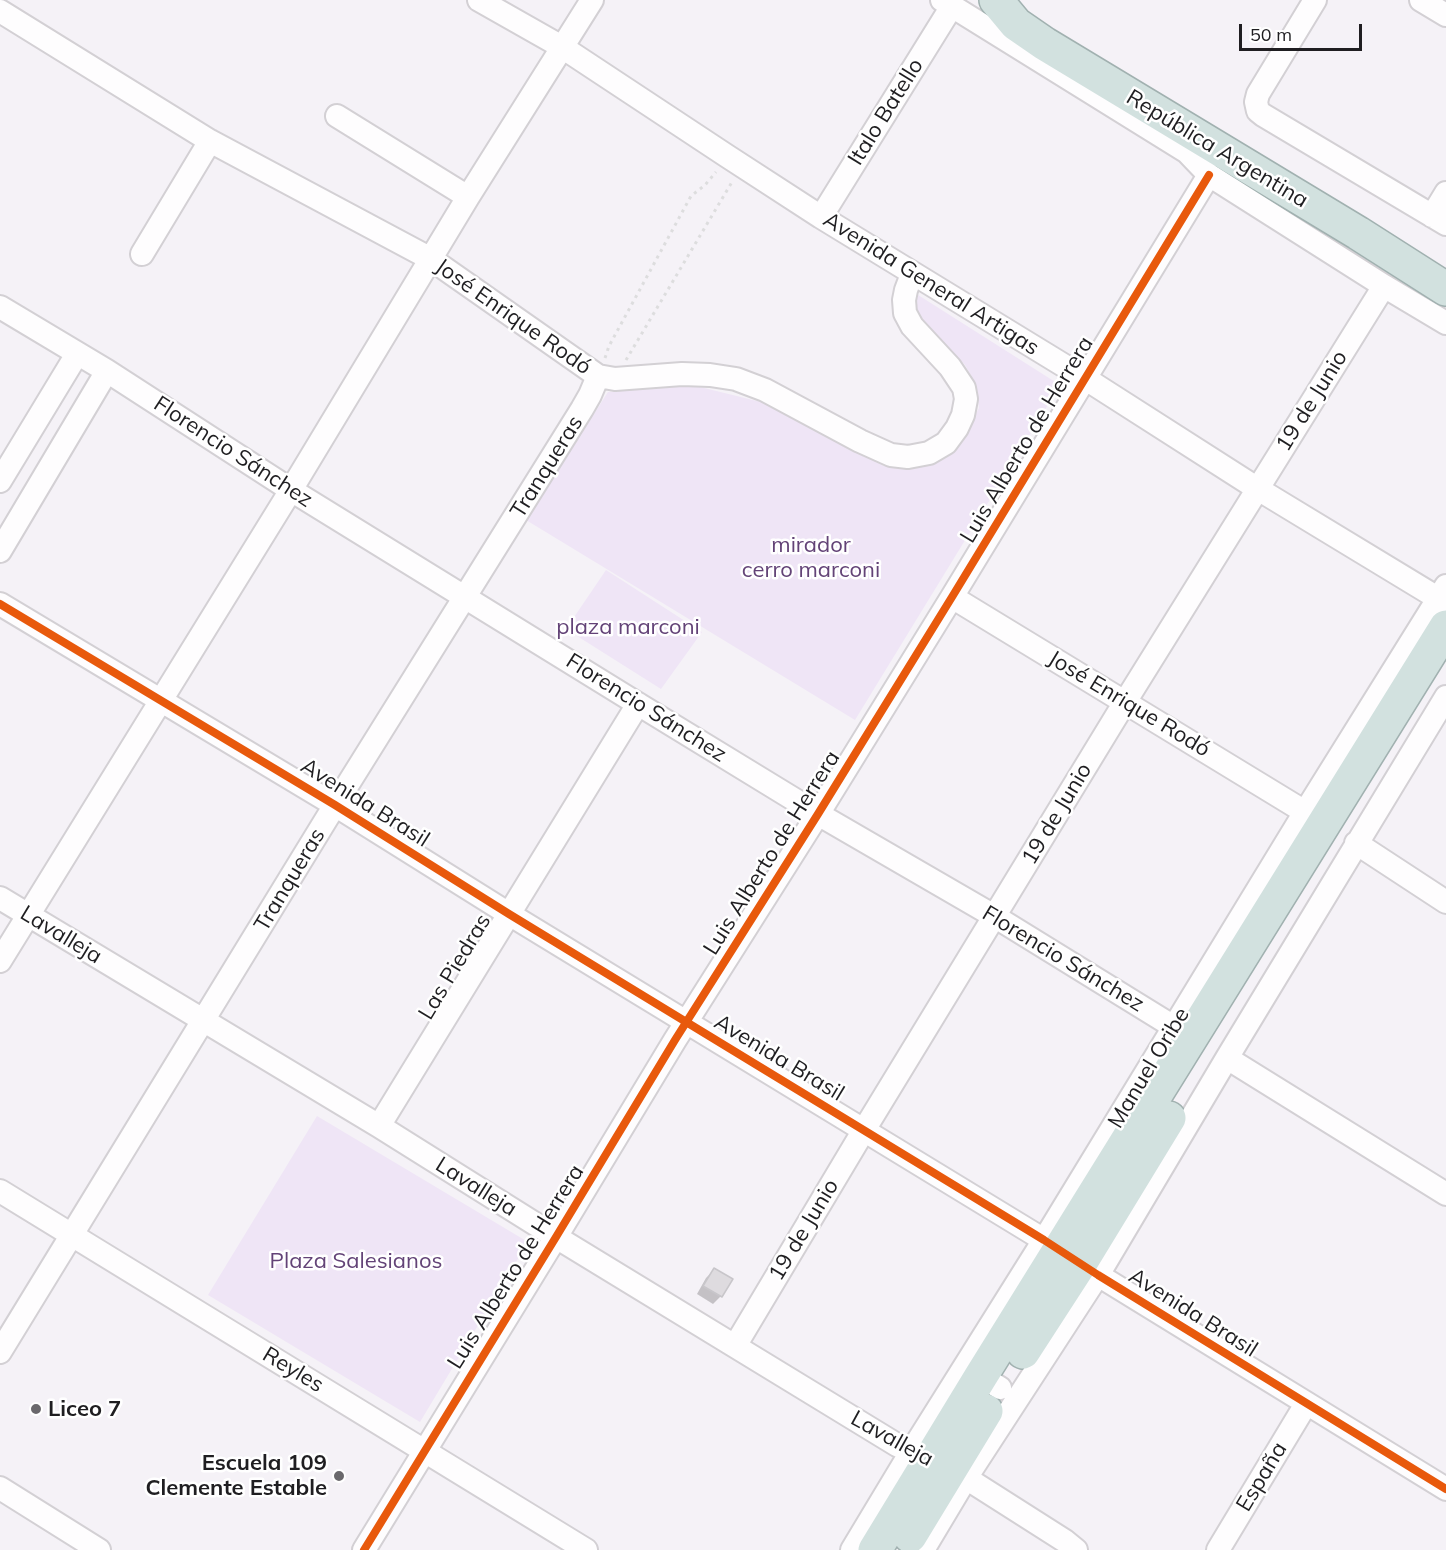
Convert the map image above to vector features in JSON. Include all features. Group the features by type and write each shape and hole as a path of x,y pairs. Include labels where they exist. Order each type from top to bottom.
{"highway":[{"name":"República Argentina","path":"996,0 1016,24 1046,45 1446,289"},
{"name":"República Argentina","path":"1021,0 1029,9 1367,222 1446,266"},
{"name":"Manuel Oribe","path":"1071,1257 1444,603"},
{"name":"Manuel Oribe","path":"875,1550 939,1465 1446,663"},
{"name":"Manuel Oribe","path":"901,1550 939,1465"}],"street":[{"name":"Avenida General Artigas","path":"479,0 562,47 821,217 1086,379 1258,489 1444,603"},
{"path":"0,962 162,702 468,197 592,0"},
{"path":"1315,0 1258,94 1256,102 1258,111 1439,220 1446,193"},
{"path":"1421,0 1446,15"},
{"path":"946,3 1187,152 1209,175 1446,323"},
{"name":"Italo Batello","path":"821,217 946,3"},
{"name":"José Enrique Rodó","path":"0,11 210,141 431,259 606,378 682,374 736,379 765,390 891,455 908,457 929,453 946,442 957,428 963,415 966,399 964,388 950,367 912,326 905,313 904,300 912,274"},
{"path":"337,116 468,197"},
{"path":"142,254 210,141"},
{"name":"Luis Alberto de Herrera","path":"364,1550 686,1023 818,814 1086,379 1209,175"},
{"name":"19 de Junio","path":"735,1346 1125,702 1384,286"},
{"name":"Florencio Sánchez","path":"0,307 107,371 291,490 638,704 818,814 994,916 1174,1027"},
{"path":"0,481 77,354"},
{"path":"0,551 107,371"},
{"name":"Tranqueras","path":"0,1352 335,805 466,598 590,395 606,378"},
{"name":"José Enrique Rodó","path":"952,597 1305,812"},
{"name":"Manuel Oribe","path":"852,1550 939,1465 1071,1257 1174,1027 1305,812 1444,603"},
{"name":"Avenida Brasil","path":"0,604 335,805 1446,1489"},
{"path":"923,1550 939,1465 1071,1257 1227,1058 1446,697"},
{"name":"Las Piedras","path":"379,1126 638,704"},
{"path":"1356,843 1446,902"},
{"name":"Lavalleja","path":"0,898 379,1126 897,1445 939,1465 1065,1541 1076,1550"},
{"path":"1227,1058 1444,1186"},
{"name":"Reyles","path":"0,1191 586,1550"},
{"name":"España","path":"1218,1550 1306,1404"},
{"path":"0,1488 99,1550"}],"path":[{"path":"606,378 734,161"},
{"path":"606,378 609,346 691,196 734,161"}],"green space":[{"name":"mirador cerro marconi","path":"915,293 1060,385 855,720 526,520 608,392 692,385 765,403 884,466 918,467 956,449 979,408 976,385 965,365 915,312"},
{"name":"plaza marconi","path":"606,570 702,632 661,689 566,629"},
{"name":"Plaza Salesianos","path":"317,1116 528,1242 420,1422 208,1295"}],"building":[{"path":"714,1268 733,1279 722,1297 703,1286"}],"cycle path":[{"path":"364,1550 675,1040 952,597 1209,175"},
{"path":"0,604 335,805 1446,1489"}],"place":[{"name":"Liceo 7","path":"36,1409"},
{"name":"Escuela 109 Clemente Estable","path":"339,1476"}]}
